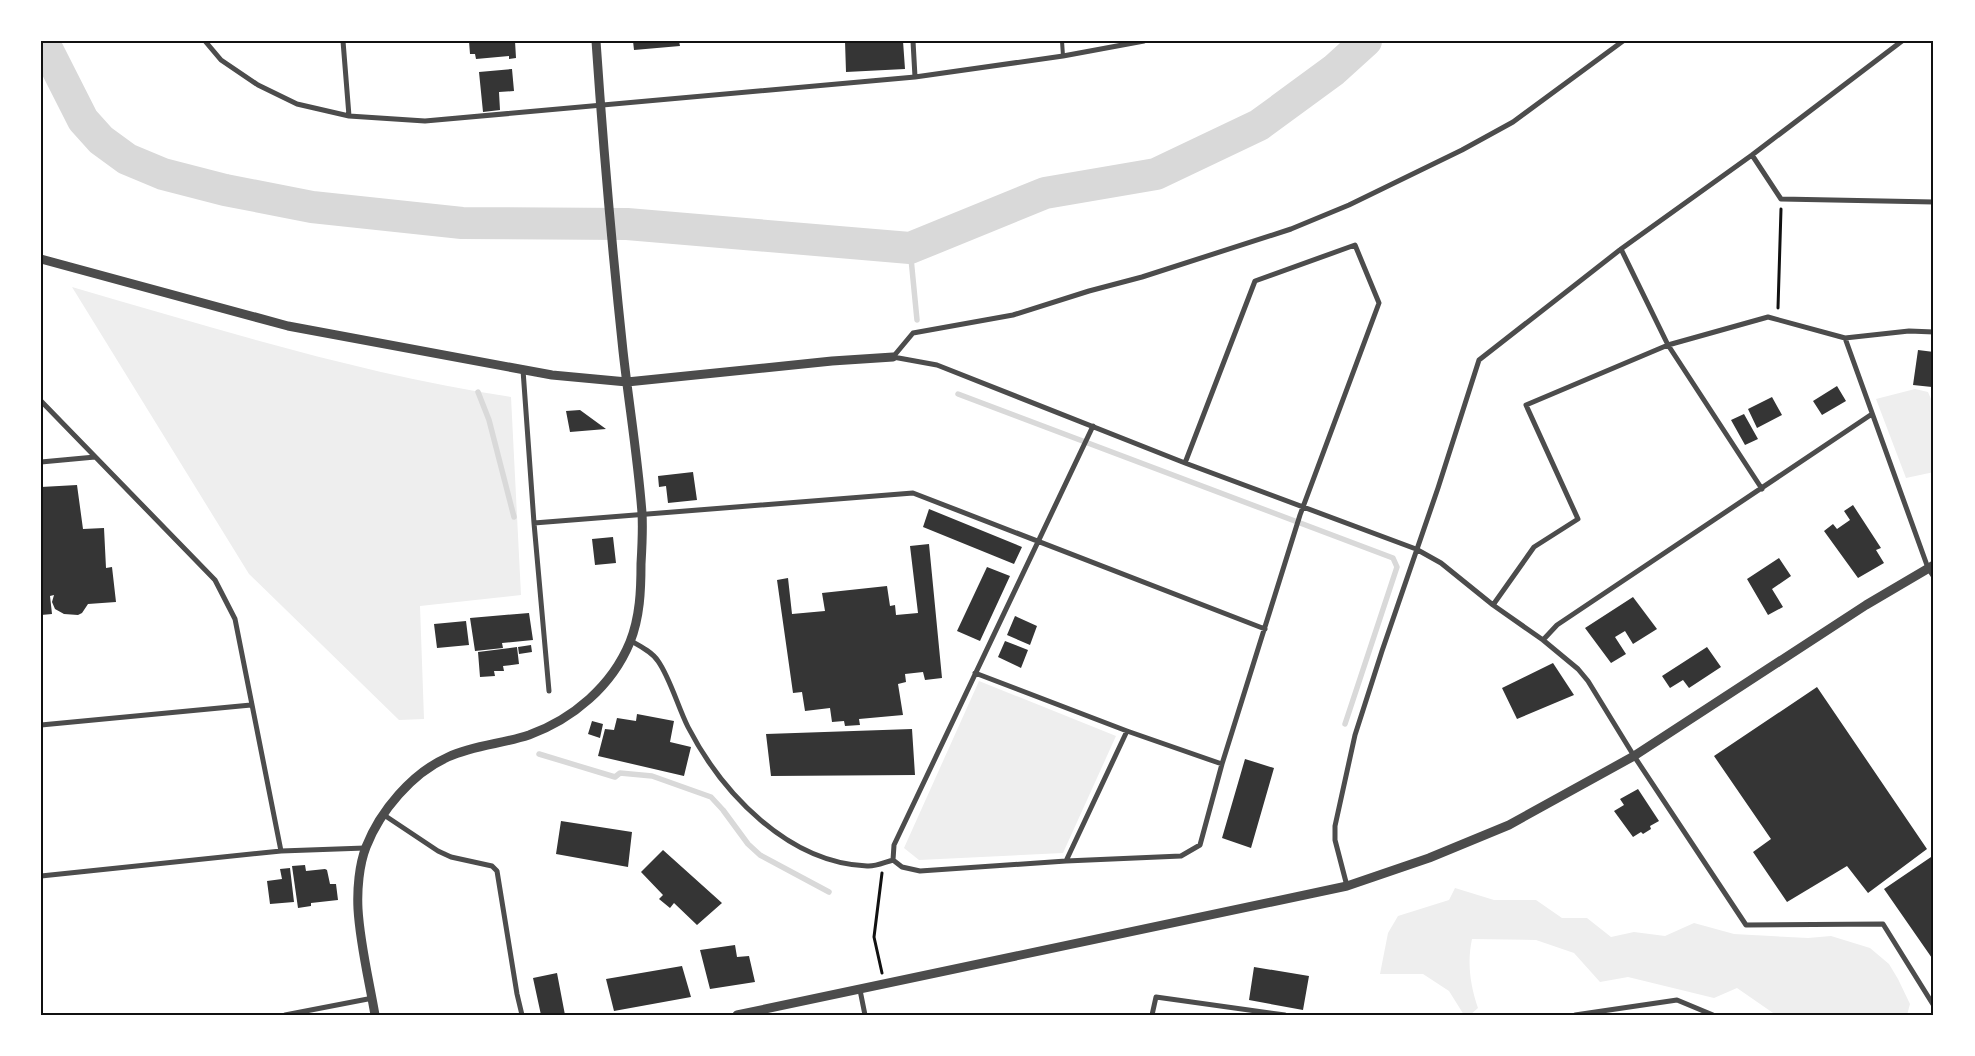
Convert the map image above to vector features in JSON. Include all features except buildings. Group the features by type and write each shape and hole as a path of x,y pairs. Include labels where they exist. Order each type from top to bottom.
{"street":[{"path":"205,41 221,60 258,85 297,104 349,116 425,121 915,77 1063,56 1144,41"},
{"path":"343,41 349,116"},
{"path":"375,1015 358,908 361,869 365,848 384,815 404,790 421,774 445,758 472,748 529,735 556,723 577,709 594,695 616,669 630,641 639,610 642,516 623,352 596,41"},
{"path":"913,41 915,77"},
{"path":"893,357 913,333 1012,315 1142,277 1291,229 1349,205 1462,150 1513,122 1623,41"},
{"path":"1347,886 1335,840 1335,826 1355,735 1479,360 1621,249 1752,155 1902,41"},
{"path":"1752,155 1781,199 1934,202"},
{"path":"892,860 902,867 920,871 1066,861 1181,856 1200,845 1222,764 1295,529 1379,303 1355,245 1256,280 1185,463"},
{"path":"1621,249 1668,345 1762,488"},
{"path":"41,258 288,326 552,375 627,382 832,361 893,357 937,365 1185,463 1416,549 1441,563 1493,605 1543,640 1578,669 1588,681 1634,756 1746,925 1883,924 1934,1006"},
{"path":"1493,605 1534,546 1578,519 1526,405 1668,345 1768,318 1846,338 1909,330 1934,332"},
{"path":"1846,338 1872,414 1934,577"},
{"path":"523,370 549,691"},
{"path":"41,400 215,580 235,619 281,851"},
{"path":"1543,640 1558,625 1872,414"},
{"path":"892,860 894,845 1092,426"},
{"path":"41,462 95,457"},
{"path":"534,524 913,493 1265,629"},
{"path":"737,1015 1347,886 1437,854 1509,825 1634,756 1866,605 1931,567"},
{"path":"630,641 645,649 658,660 689,728 710,763 738,800 774,831 809,853 842,863 868,866 892,860"},
{"path":"975,673 1127,732 1222,764"},
{"path":"41,725 251,706"},
{"path":"1066,861 1127,732"},
{"path":"384,815 438,851 451,857 492,866 497,871 522,1015"},
{"path":"41,876 281,851 365,848"},
{"path":"860,990 865,1015"},
{"path":"1152,1015 1156,997 1286,1015"},
{"path":"285,1015 373,998"},
{"path":"1575,1015 1677,1000 1713,1015"}],"lane":[{"path":"1062,41 1063,56"}],"path":[{"path":"1778,320 1781,199"},
{"path":"884,863 874,937 884,985"}],"shaded area":[{"path":"72,287 344,363 400,376 511,397 521,595 420,606 424,719 399,720 249,574"},
{"path":"1915,389 1928,392 1934,406 1934,472 1906,478 1876,399"},
{"path":"979,681 1116,736 1063,853 919,860 904,848"},
{"path":"1455,888 1494,900 1536,900 1562,918 1587,918 1611,937 1634,932 1665,936 1694,923 1734,934 1808,938 1831,936 1870,948 1889,964 1910,1004 1907,1015 1776,1015 1737,988 1714,998 1628,977 1600,982 1574,953 1536,940 1472,939 1470,974 1478,1008 1470,1015 1464,1015 1449,991 1423,974 1380,974 1388,933 1398,916 1449,900"}],"waterway":[{"path":"43,41 83,120 101,140 127,159 163,174 225,190 312,207 462,223 627,224 910,248 1045,193 1156,174 1259,125 1334,70 1366,41"},
{"path":"910,248 917,320"},
{"path":"478,392 489,420 514,517"},
{"path":"958,394 1393,558 1397,567 1345,724"},
{"path":"539,754 615,777 620,773 652,776 711,797 748,844 760,855 829,892"}]}
